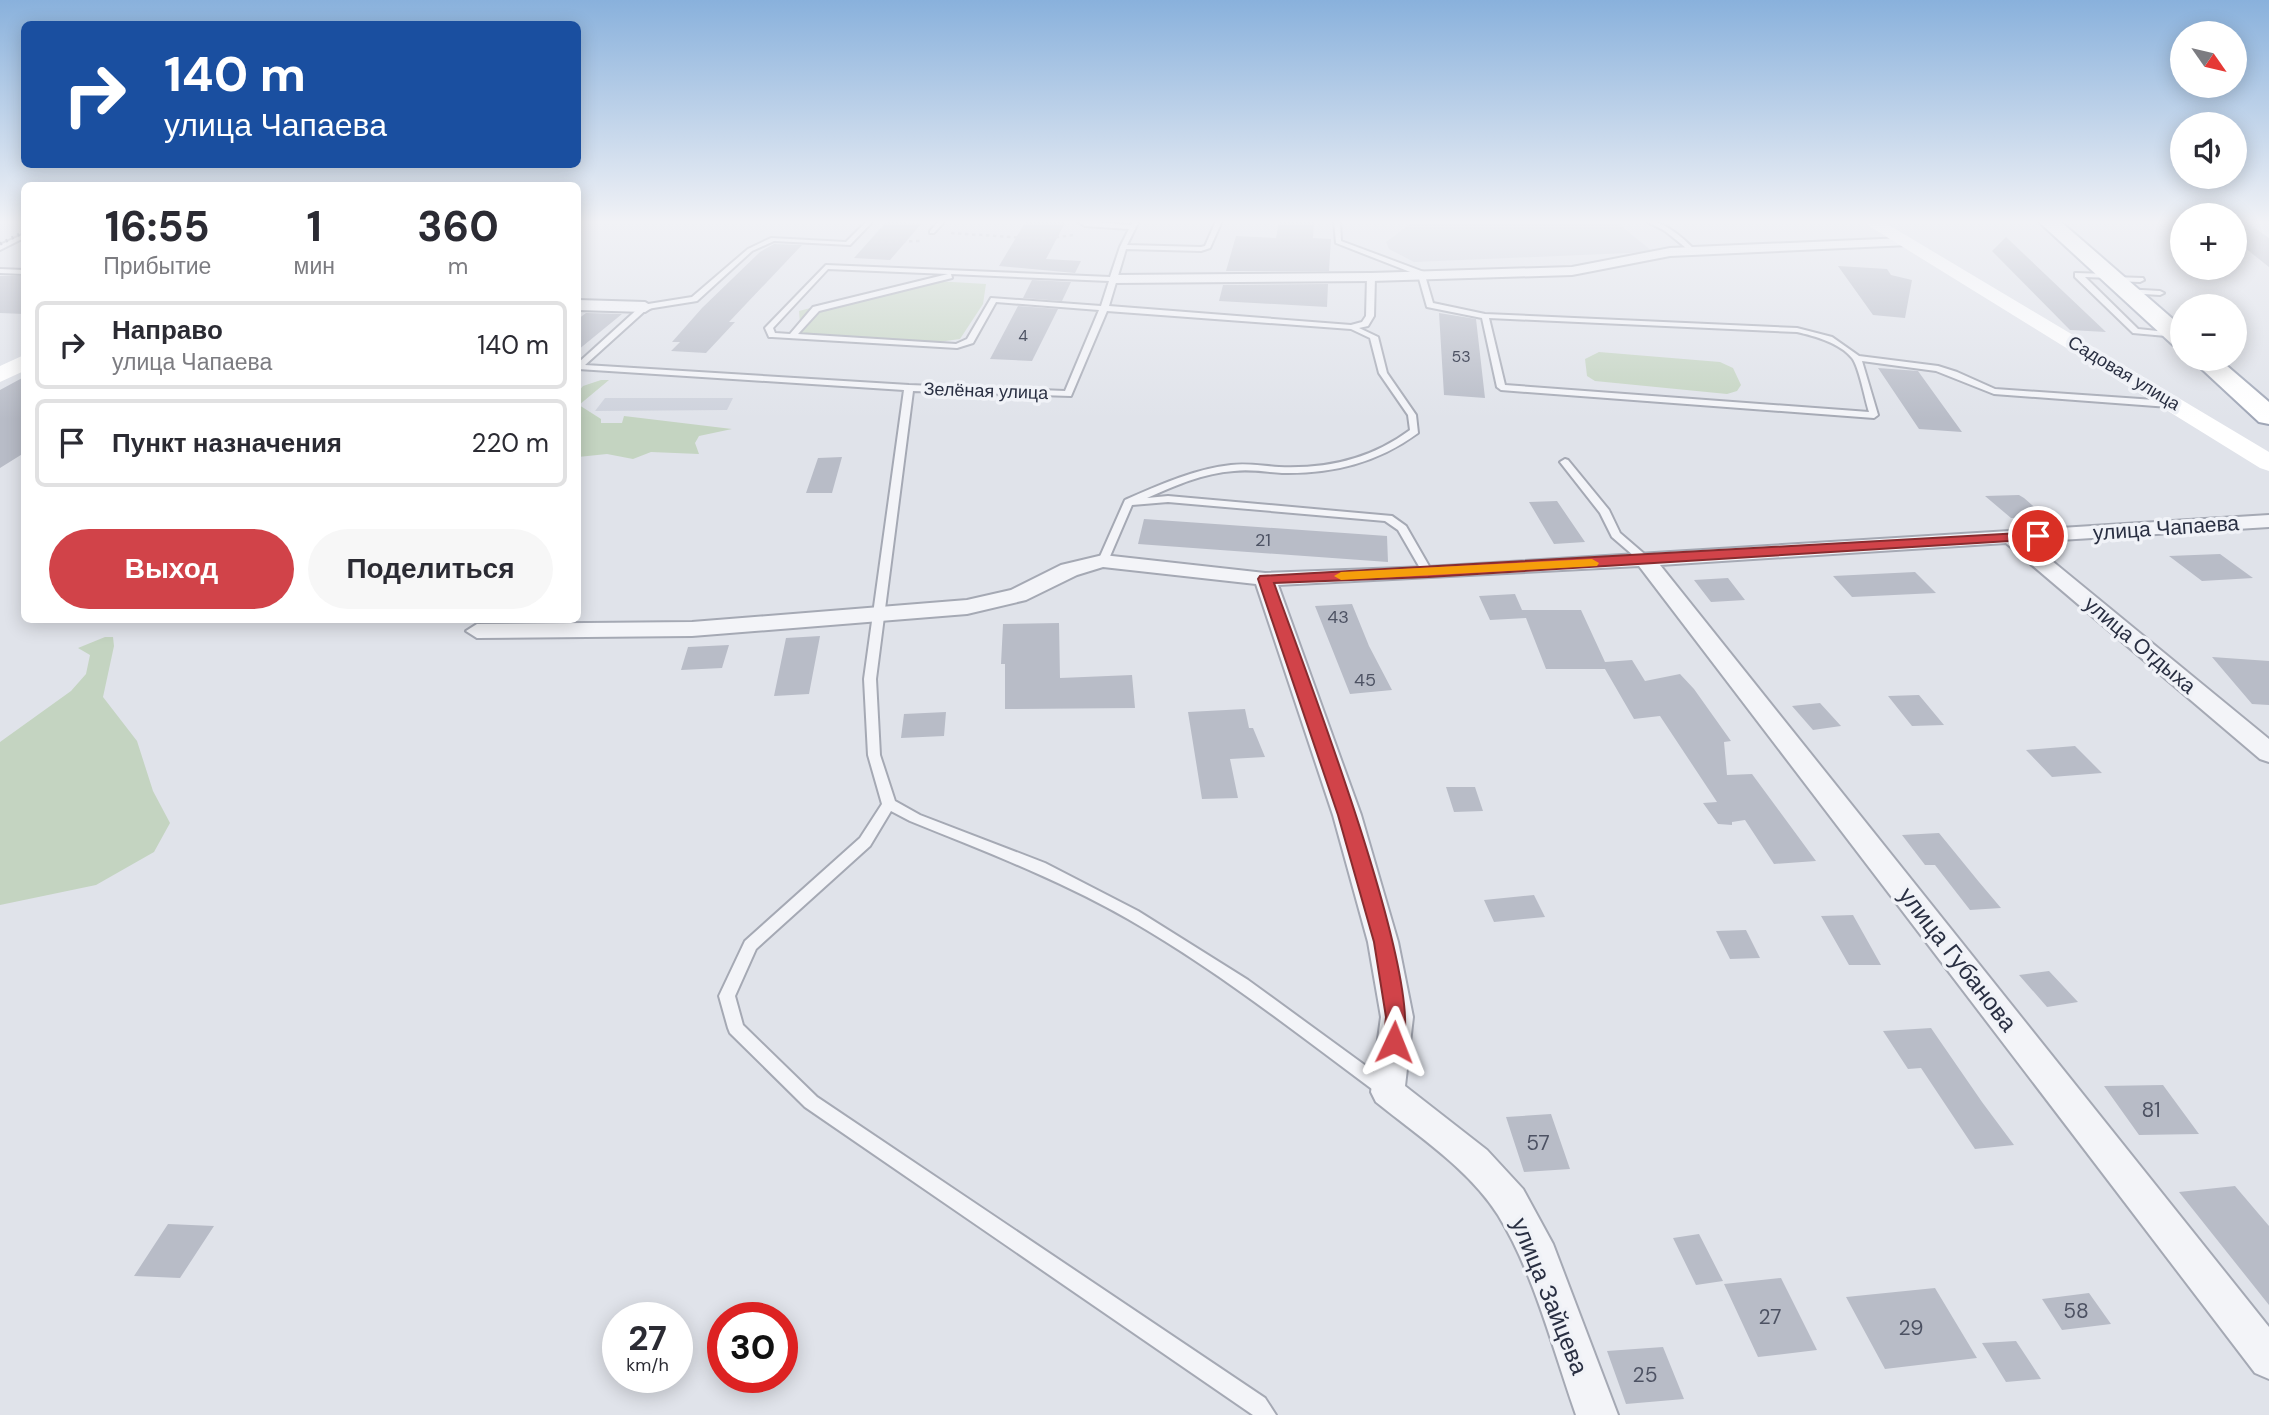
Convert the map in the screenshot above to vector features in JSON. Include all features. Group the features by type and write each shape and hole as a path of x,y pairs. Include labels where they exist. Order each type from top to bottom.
{"main road":[{"path":"2129,287 2170,327"},
{"path":"2218,371 2269,416"}],"street":[{"name":"Садовая улица","path":"1980,287 2269,463"},
{"path":"581,305 645,307"},
{"path":"0,375 21,364"},
{"name":"улица Чапаева","path":"1102,561 1265,579 1428,573 2269,521"},
{"name":"улица Отдыха","path":"2012,538 2269,753"},
{"name":"улица Губанова","path":"1645,560 2269,1359"},
{"path":"482,623 477,631 692,629 967,607 1018,596 1069,570 1102,561"},
{"path":"1265,579 1347,815 1383,942 1396,1017 1388,1092"},
{"name":"улица Зайцева","path":"1388,1092 1475,1161 1510,1200 1534,1244 1597,1415"}],"lane":[{"path":"645,307 694,299 708,287"},
{"path":"807,287 769,328 772,335 957,346 970,341 994,300 1105,306 1350,327 1365,324 1370,316 1371,287"},
{"path":"792,336 816,309 906,287"},
{"name":"Зелёная улица","path":"581,367 909,388 1068,394 1111,287"},
{"path":"1425,287 1430,305 1485,316 1819,333 1837,341 1857,358 1874,415 1501,387 1485,316"},
{"path":"2090,287 2136,331 2170,336"},
{"path":"2142,287 2160,293"},
{"name":"Зелёная улица","path":"581,364 645,307"},
{"path":"1102,561 1128,502 1169,484 1232,468 1318,471 1362,462 1395,447 1415,431 1412,415 1383,373 1374,337 1350,327"},
{"path":"1857,358 1907,363 1953,373 1967,382 1994,391 2176,404"},
{"path":"909,388 870,679 874,755 889,804 915,818 1040,867 1133,915 1244,984 1388,1092"},
{"path":"1565,462 1605,512 1616,535 1645,560"},
{"path":"1128,502 1168,499 1388,518 1402,528 1428,573"},
{"path":"889,804 866,842 750,945 727,996 736,1028 811,1102 1258,1405 1266,1415"}],"shaded area":[{"path":"605,398 733,398 727,410 595,411"}],"green space":[{"path":"892,287 986,287 983,304 960,339 932,343 801,335 799,311"},
{"path":"1599,352 1720,362 1733,368 1741,385 1737,391 1727,394 1595,381 1587,376 1585,359"},
{"path":"601,380 609,380 581,403 583,386"},
{"path":"581,406 601,419 601,423 622,423 624,416 732,429 699,436 695,443 699,454 651,452 633,459 607,454 581,457"},
{"path":"105,637 113,637 114,646 103,697 137,741 153,791 170,823 154,852 96,885 0,905 0,742 71,691 86,674 90,655 78,648"}],"building":[{"path":"0,287 21,287 21,314 0,313"},
{"path":"724,287 762,287 729,322 735,322 706,353 671,351 680,342 672,342"},
{"path":"1028,287 1069,287 1062,301 1023,298"},
{"path":"1222,287 1328,287 1327,307 1219,301"},
{"path":"1853,287 1911,287 1905,318 1873,315"},
{"path":"2028,287 2059,287 2106,332 2070,330"},
{"path":"1018,306 1058,309 1032,361 990,359"},
{"path":"586,313 622,314 581,348 581,317"},
{"path":"1439,313 1476,319 1485,398 1444,395"},
{"path":"1878,368 1918,371 1962,432 1919,429"},
{"path":"21,379 21,455 0,468 0,390"},
{"path":"842,457 832,493 806,493 818,458"},
{"path":"2019,495 2046,517 2011,518 1985,496"},
{"path":"1557,501 1585,542 1554,544 1529,502"},
{"path":"1144,519 1387,536 1388,562 1138,544"},
{"path":"2220,554 2253,578 2202,581 2169,556"},
{"path":"1915,572 1936,593 1852,597 1833,576"},
{"path":"1728,578 1745,600 1711,602 1694,580"},
{"path":"1515,594 1522,610 1581,610 1605,662 1632,660 1645,681 1680,674 1731,741 1724,742 1727,775 1752,774 1816,861 1774,864 1745,820 1732,822 1732,825 1718,824 1703,803 1717,802 1660,716 1634,719 1605,669 1546,669 1526,618 1490,620 1479,596"},
{"path":"1352,604 1369,646 1392,690 1350,694 1315,606"},
{"path":"1059,623 1060,678 1132,675 1135,708 1005,709 1005,664 1001,664 1003,624"},
{"path":"820,636 809,694 774,696 786,638"},
{"path":"729,645 722,668 681,670 688,647"},
{"path":"2212,657 2269,661 2269,705 2252,704"},
{"path":"1919,695 1944,725 1912,726 1888,696"},
{"path":"1820,703 1841,726 1813,730 1792,706"},
{"path":"1245,709 1249,728 1253,728 1265,757 1230,759 1238,798 1202,799 1188,712"},
{"path":"946,712 944,736 901,738 904,714"},
{"path":"2075,746 2102,773 2052,777 2026,750"},
{"path":"1446,787 1475,787 1483,811 1454,812"},
{"path":"1939,833 2001,908 1970,910 1935,865 1925,865 1902,835"},
{"path":"1534,895 1545,917 1494,922 1484,900"},
{"path":"1853,915 1881,965 1849,965 1821,916"},
{"path":"1746,930 1760,958 1730,959 1716,931"},
{"path":"2049,971 2078,1002 2047,1007 2019,975"},
{"path":"1931,1028 2014,1145 1975,1149 1921,1068 1908,1069 1883,1031"},
{"path":"2163,1085 2199,1134 2139,1135 2104,1086"},
{"path":"1551,1114 1570,1169 1524,1172 1506,1117"},
{"path":"2235,1186 2269,1226 2269,1305 2179,1192"},
{"path":"168,1224 214,1226 180,1278 134,1276"},
{"path":"1699,1234 1723,1281 1696,1285 1673,1238"},
{"path":"1781,1278 1817,1350 1758,1357 1724,1284"},
{"path":"1935,1288 1977,1358 1885,1369 1846,1297"},
{"path":"2089,1293 2111,1324 2062,1330 2042,1299"},
{"path":"2016,1341 2041,1379 2006,1382 1982,1343"},
{"path":"1663,1347 1684,1399 1626,1404 1607,1351"}],"slow traffic":[{"path":"1341,576 1592,563"}],"route":[{"path":"1394,1042 1396,1017 1383,942 1347,815 1265,579 1428,573 2038,536"}]}
